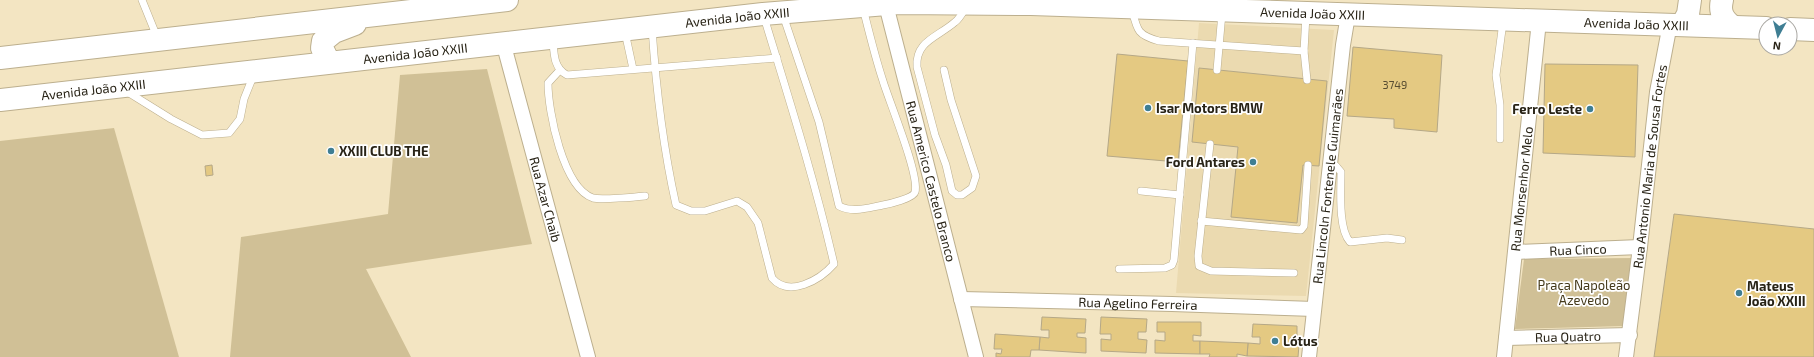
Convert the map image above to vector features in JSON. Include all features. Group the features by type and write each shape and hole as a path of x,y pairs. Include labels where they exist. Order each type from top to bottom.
{"main road":[{"path":"0,58 507,0"},
{"path":"1676,25 1688,14 1690,0"},
{"path":"1722,0 1721,6 1723,17 1732,26"},
{"name":"Avenida João XXIII","path":"0,100 651,26 773,13 899,3 968,4 1027,2 1132,8 1758,28"},
{"path":"328,62 322,48 326,38 368,17"},
{"path":"1798,29 1814,30"}],"street":[{"name":"Rua Americo Castelo Branco","path":"899,3 961,299 976,357"},
{"name":"Rua Lincoln Fontenele Guimarães","path":"1309,357 1348,15"},
{"name":"Rua Monsenhor Melo","path":"1504,357 1539,21"},
{"name":"Rua Antonio Maria de Sousa Fortes","path":"1626,357 1630,335 1657,92 1676,25"},
{"name":"Rua Azar Chaib","path":"503,42 588,357"},
{"name":"Rua Cinco","path":"1516,252 1640,247"},
{"name":"Rua Agelino Ferreira","path":"961,299 1314,309"},
{"name":"Rua Quatro","path":"1506,338 1630,335"}],"lane":[{"path":"142,0 159,41"},
{"path":"944,70 976,176 972,188 962,195 957,195 952,191 946,165 931,120 917,67 916,57 926,43 942,30 954,23 968,4"},
{"path":"773,13 819,122 839,206 848,211 888,205 913,196 916,192 905,144 882,80 863,7"},
{"path":"1132,8 1136,26 1141,34 1159,41 1304,51"},
{"path":"1217,70 1223,10"},
{"path":"651,26 668,170 676,205 691,211 705,211 737,202 747,207 758,223 772,278 777,285 789,287 807,284 826,273 834,264 791,104 776,58 773,13"},
{"path":"1306,13 1304,51 1307,80"},
{"path":"1500,139 1500,105 1496,75 1503,20"},
{"path":"625,29 633,69"},
{"path":"552,37 554,57 559,71 567,75 776,58"},
{"path":"1119,269 1165,268 1172,264 1174,260 1193,43"},
{"path":"119,87 171,119 202,135 229,133 240,119 244,99 255,71"},
{"path":"559,71 548,83 548,95 559,150 578,187 593,198 634,198 645,196"},
{"path":"1210,144 1201,222 1198,256 1199,266 1205,270 1226,272 1294,273"},
{"path":"1201,222 1302,230 1304,226 1308,165"},
{"path":"1330,166 1336,166 1341,172 1342,223 1346,238 1350,242 1387,238 1402,240"},
{"path":"1140,191 1180,195"}],"shaded area":[{"name":"Ford Antares","path":"1199,23 1334,30 1306,296 1176,293"}],"green space":[{"path":"487,69 532,244 366,269 411,357 230,357 241,237 388,214 400,75"},
{"path":"114,128 179,357 0,357 0,141"},
{"name":"Praça Napoleão Azevedo","path":"1634,258 1626,326 1515,329 1524,259"}],"building":[{"path":"1353,47 1442,55 1437,132 1394,128 1394,119 1347,116"},
{"name":"Isar Motors BMW","path":"1117,54 1188,61 1178,162 1107,156"},
{"name":"Ferro Leste","path":"1545,64 1638,65 1635,157 1543,153"},
{"path":"1199,68 1327,81 1319,166 1303,165 1297,223 1231,217 1238,147 1192,142"},
{"path":"212,165 213,175 206,176 205,166"},
{"name":"Mateus João XXIII","path":"1674,214 1814,229 1814,357 1654,357"},
{"path":"1042,317 1086,319 1085,333 1077,333 1077,337 1086,338 1086,353 1039,350 1040,337 1049,338 1049,330 1041,330"},
{"path":"1101,317 1147,319 1146,332 1138,332 1138,339 1147,340 1146,353 1101,351 1101,339 1111,340 1111,334 1100,334"},
{"path":"1157,322 1201,322 1201,336 1193,335 1193,341 1200,341 1200,354 1155,353 1155,340 1165,341 1165,332 1157,332"},
{"name":"Lótus","path":"1253,324 1297,326 1297,339 1290,338 1290,344 1299,345 1298,357 1247,356 1248,343 1260,344 1260,337 1252,337"},
{"path":"995,334 1040,337 1039,350 1031,350 1030,357 996,357 996,353 1001,354 1002,349 994,349"},
{"path":"1200,341 1248,343 1247,356 1237,354 1237,357 1209,357 1210,354 1200,354"}],"place":[{"name":"Isar Motors BMW","path":"1148,108"},
{"name":"Ferro Leste","path":"1590,109"},
{"name":"XXIII CLUB THE","path":"331,151"},
{"name":"Ford Antares","path":"1253,162"},
{"name":"Mateus João XXIII","path":"1739,293"},
{"name":"Lótus","path":"1275,341"}]}
